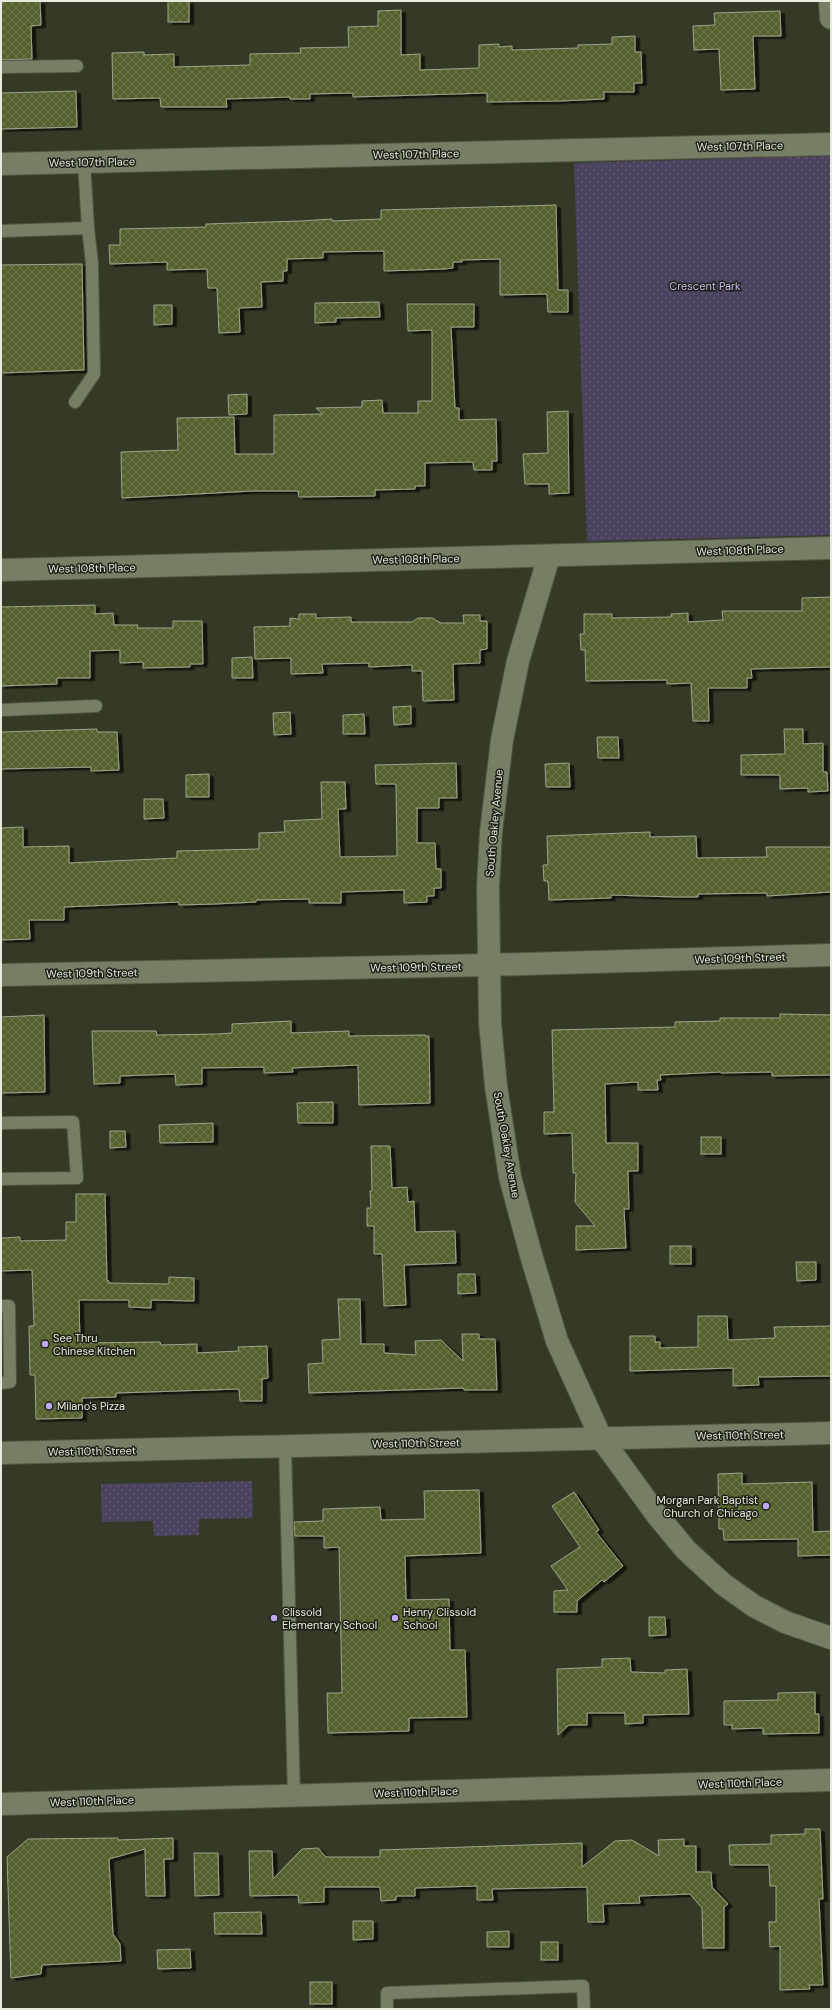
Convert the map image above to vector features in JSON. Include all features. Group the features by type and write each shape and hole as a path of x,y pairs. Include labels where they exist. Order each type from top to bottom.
{"street":[{"path":"830,1 831,18"},
{"name":"West 107th Place","path":"1,164 831,144"},
{"name":"West 108th Place","path":"1,570 831,548"},
{"name":"South Oakley Avenue","path":"549,556 518,661 502,740 491,832 488,887 490,1022 496,1086 510,1177 531,1255 557,1341 601,1438 667,1527 686,1550 723,1584 754,1606 785,1622 831,1638"},
{"name":"West 109th Street","path":"1,975 831,956"},
{"name":"West 110th Street","path":"1,1453 831,1433"},
{"name":"West 110th Place","path":"1,1804 831,1780"}],"lane":[{"path":"1,67 77,66"},
{"path":"75,402 94,374 92,263 88,228 84,162"},
{"path":"1,231 88,228"},
{"path":"1,710 96,706"},
{"path":"1,1123 73,1122 77,1178 1,1179"},
{"path":"1,1306 9,1306 10,1382 1,1383"},
{"path":"285,1446 294,1795"},
{"path":"387,2009 388,1993 583,1986 584,2009"}],"green space":[{"name":"Crescent Park","path":"831,156 831,535 587,541 574,163"},
{"path":"252,1481 253,1518 199,1519 199,1535 154,1536 153,1521 102,1522 101,1484"}],"building":[{"path":"1,1 40,1 41,25 31,26 32,59 1,60"},
{"path":"168,1 189,1 189,22 168,22"},
{"path":"401,10 401,55 420,54 420,70 479,68 479,45 499,44 499,47 512,46 512,50 578,48 578,45 612,44 612,37 635,36 635,52 641,52 642,83 634,83 634,92 604,92 604,99 560,101 487,102 487,93 353,97 353,93 310,94 310,99 290,99 290,97 226,99 227,107 161,107 160,98 113,99 112,53 144,52 144,55 174,54 174,67 250,65 250,54 301,53 300,48 349,47 348,27 378,26 378,11"},
{"path":"780,11 781,36 753,36 755,89 721,90 719,49 694,50 693,26 715,25 714,13"},
{"path":"76,91 77,127 1,129 1,93"},
{"path":"556,205 558,290 568,290 568,312 548,312 547,294 500,295 500,259 462,260 462,262 453,262 453,268 444,269 384,271 384,251 323,252 323,258 287,259 287,271 283,271 283,281 261,282 262,307 239,308 240,332 219,333 217,288 208,288 207,269 167,270 167,262 110,264 109,245 120,245 120,229 206,227 206,224 332,219 332,221 381,219 381,210"},
{"path":"82,264 84,370 1,373 1,265"},
{"path":"379,302 380,317 336,318 336,322 315,323 315,303"},
{"path":"407,304 474,304 474,327 451,327 455,408 459,408 459,420 496,419 497,461 492,461 492,470 474,470 473,462 425,463 425,486 415,486 415,489 375,490 375,496 299,497 298,491 252,491 122,498 121,452 178,450 177,418 234,417 235,454 274,454 274,415 323,414 316,408 362,407 362,401 382,400 383,413 418,413 418,401 432,401 432,330 408,331"},
{"path":"154,305 172,305 172,324 154,325"},
{"path":"247,394 247,414 229,415 228,395"},
{"path":"568,411 569,493 549,494 549,484 525,484 523,454 548,453 547,412"},
{"path":"831,597 831,667 751,669 752,678 747,678 747,688 708,688 709,721 693,721 691,683 667,684 667,680 586,681 585,650 581,650 580,634 584,634 584,614 612,614 612,618 671,617 671,614 688,613 688,622 723,620 722,611 802,611 802,598"},
{"path":"95,605 95,614 113,613 114,625 138,625 137,628 173,628 173,621 202,621 203,664 190,664 190,667 143,668 143,662 120,663 120,650 90,651 90,678 57,678 57,684 1,686 1,607"},
{"path":"299,614 316,614 316,618 351,617 351,622 412,622 418,618 432,618 441,623 464,623 463,615 480,615 480,621 487,621 487,649 480,650 480,663 453,664 454,700 423,701 422,671 412,671 412,665 369,667 369,663 322,664 323,673 291,674 291,658 255,659 254,627 290,626 290,618 299,619"},
{"path":"252,657 253,678 232,678 232,658"},
{"path":"411,706 411,724 394,725 393,707"},
{"path":"290,712 291,734 274,735 273,713"},
{"path":"364,714 365,734 343,734 343,715"},
{"path":"97,729 97,732 117,732 119,770 91,771 91,767 1,769 1,732"},
{"path":"784,729 803,729 803,744 823,743 823,772 827,772 828,791 808,792 808,788 780,789 780,775 741,775 741,755 785,754"},
{"path":"597,737 618,737 619,758 598,758"},
{"path":"456,763 457,798 439,798 439,808 417,808 417,843 435,843 436,869 441,869 441,888 434,888 434,896 427,896 427,902 404,903 404,890 341,892 341,903 309,903 309,899 256,900 256,902 215,904 179,905 179,902 64,907 64,920 29,920 30,939 1,940 1,828 23,827 23,847 69,846 69,863 177,858 177,851 259,849 259,833 285,832 284,821 322,819 321,782 345,782 346,809 338,809 340,857 397,856 396,784 376,784 375,765"},
{"path":"569,763 570,787 546,787 545,764"},
{"path":"209,774 209,797 186,797 186,775"},
{"path":"144,799 163,799 164,818 144,819"},
{"path":"650,832 650,837 696,836 697,858 767,857 766,847 831,847 831,892 767,896 767,893 698,894 698,897 611,895 611,898 549,900 548,881 544,881 543,865 548,865 547,836"},
{"path":"780,1014 831,1015 831,1075 772,1076 772,1072 721,1072 660,1075 661,1080 657,1080 658,1090 638,1090 638,1082 605,1084 606,1143 638,1143 638,1171 628,1171 629,1209 624,1209 626,1248 576,1250 576,1226 595,1226 575,1202 576,1173 573,1173 572,1133 544,1134 544,1112 554,1112 552,1030 675,1027 675,1022 720,1021 720,1018 780,1018"},
{"path":"44,1015 45,1092 1,1093 1,1017"},
{"path":"291,1021 291,1033 349,1031 349,1036 429,1036 430,1103 359,1105 358,1065 292,1068 293,1072 264,1073 264,1067 202,1068 202,1084 176,1085 175,1074 120,1076 120,1083 94,1084 92,1031 156,1031 157,1035 218,1034 232,1033 232,1024"},
{"path":"333,1102 333,1123 298,1123 297,1103"},
{"path":"213,1123 213,1142 160,1143 159,1125"},
{"path":"110,1131 125,1131 126,1147 110,1148"},
{"path":"701,1137 721,1137 721,1154 701,1154"},
{"path":"371,1146 390,1146 392,1188 407,1187 408,1202 414,1201 415,1232 455,1231 456,1263 404,1265 406,1305 384,1306 382,1254 374,1254 374,1226 367,1226 367,1208 371,1208 370,1191 372,1191"},
{"path":"76,1194 105,1194 107,1281 109,1281 109,1283 169,1284 169,1277 194,1278 194,1301 151,1300 151,1308 129,1307 129,1300 79,1300 80,1343 160,1342 161,1345 197,1344 197,1353 239,1351 238,1347 267,1346 268,1378 262,1379 262,1401 240,1401 239,1389 116,1393 116,1397 82,1398 82,1418 36,1419 35,1375 30,1375 29,1326 34,1326 32,1270 1,1271 1,1241 2,1238 20,1237 20,1241 66,1240 66,1222 76,1222"},
{"path":"670,1246 691,1246 691,1264 670,1264"},
{"path":"796,1262 816,1262 816,1280 797,1281"},
{"path":"458,1274 475,1274 476,1293 458,1294"},
{"path":"338,1299 360,1299 361,1344 384,1344 384,1353 416,1355 415,1341 441,1340 463,1361 462,1334 479,1334 479,1339 495,1339 497,1390 464,1390 464,1388 309,1393 308,1364 323,1363 322,1340 340,1339"},
{"path":"698,1316 727,1316 728,1340 775,1338 774,1327 831,1326 831,1376 758,1377 759,1385 733,1386 733,1368 630,1371 630,1336 655,1336 655,1342 660,1342 660,1348 698,1347"},
{"name":"Morgan Park Baptist Church of Chicago","path":"742,1473 742,1484 812,1482 813,1532 831,1531 831,1555 798,1556 798,1539 724,1540 723,1529 719,1529 718,1474"},
{"name":"Henry Clissold School","path":"479,1490 481,1553 405,1556 406,1600 449,1599 450,1650 465,1650 467,1717 409,1718 409,1731 328,1733 327,1693 342,1693 339,1547 324,1548 324,1536 295,1536 294,1522 323,1521 323,1509 380,1507 381,1520 425,1519 424,1491"},
{"path":"574,1492 599,1530 596,1532 623,1566 604,1582 602,1580 577,1601 577,1612 554,1612 554,1591 568,1590 551,1566 580,1547 552,1506"},
{"path":"649,1617 665,1617 666,1635 649,1636"},
{"path":"630,1658 631,1672 665,1673 665,1670 687,1669 689,1714 643,1715 643,1723 625,1724 625,1713 587,1713 587,1725 569,1725 558,1735 557,1669 602,1667 602,1659"},
{"path":"815,1692 815,1714 819,1714 819,1733 763,1734 763,1728 732,1729 732,1725 724,1725 724,1701 778,1700 778,1693"},
{"path":"805,1829 820,1829 823,1899 819,1899 823,1985 809,1985 810,1989 780,1990 780,1946 770,1947 769,1922 776,1922 776,1886 770,1886 769,1865 730,1865 729,1845 771,1844 771,1835 805,1834"},
{"path":"118,1838 118,1840 173,1838 173,1859 164,1859 165,1896 146,1896 145,1849 109,1859 113,1934 120,1944 121,1961 42,1965 41,1974 11,1978 7,1857 28,1839"},
{"path":"684,1839 684,1846 696,1846 696,1872 711,1872 712,1887 728,1904 724,1907 724,1948 703,1948 702,1908 690,1894 639,1896 640,1903 603,1904 604,1922 588,1922 587,1887 492,1889 493,1900 477,1900 477,1886 415,1888 415,1896 396,1896 396,1900 381,1901 380,1887 324,1887 324,1902 299,1903 298,1895 250,1896 249,1851 272,1851 273,1879 302,1849 318,1848 326,1857 380,1857 380,1850 582,1843 582,1867 615,1841 632,1840 659,1856 658,1840"},
{"path":"194,1853 218,1853 219,1895 195,1896"},
{"path":"261,1912 262,1934 215,1934 214,1913"},
{"path":"353,1921 373,1921 373,1939 353,1940"},
{"path":"509,1931 509,1947 487,1947 487,1932"},
{"path":"541,1942 558,1942 558,1960 541,1960"},
{"path":"190,1949 191,1968 158,1969 157,1950"},
{"path":"310,1982 332,1982 332,2004 310,2004"}],"place":[{"name":"See Thru Chinese Kitchen","path":"45,1344"},
{"name":"Milano's Pizza","path":"49,1406"},
{"name":"Morgan Park Baptist Church of Chicago","path":"766,1506"},
{"name":"Clissold Elementary School","path":"274,1618"},
{"name":"Henry Clissold School","path":"395,1618"}]}
